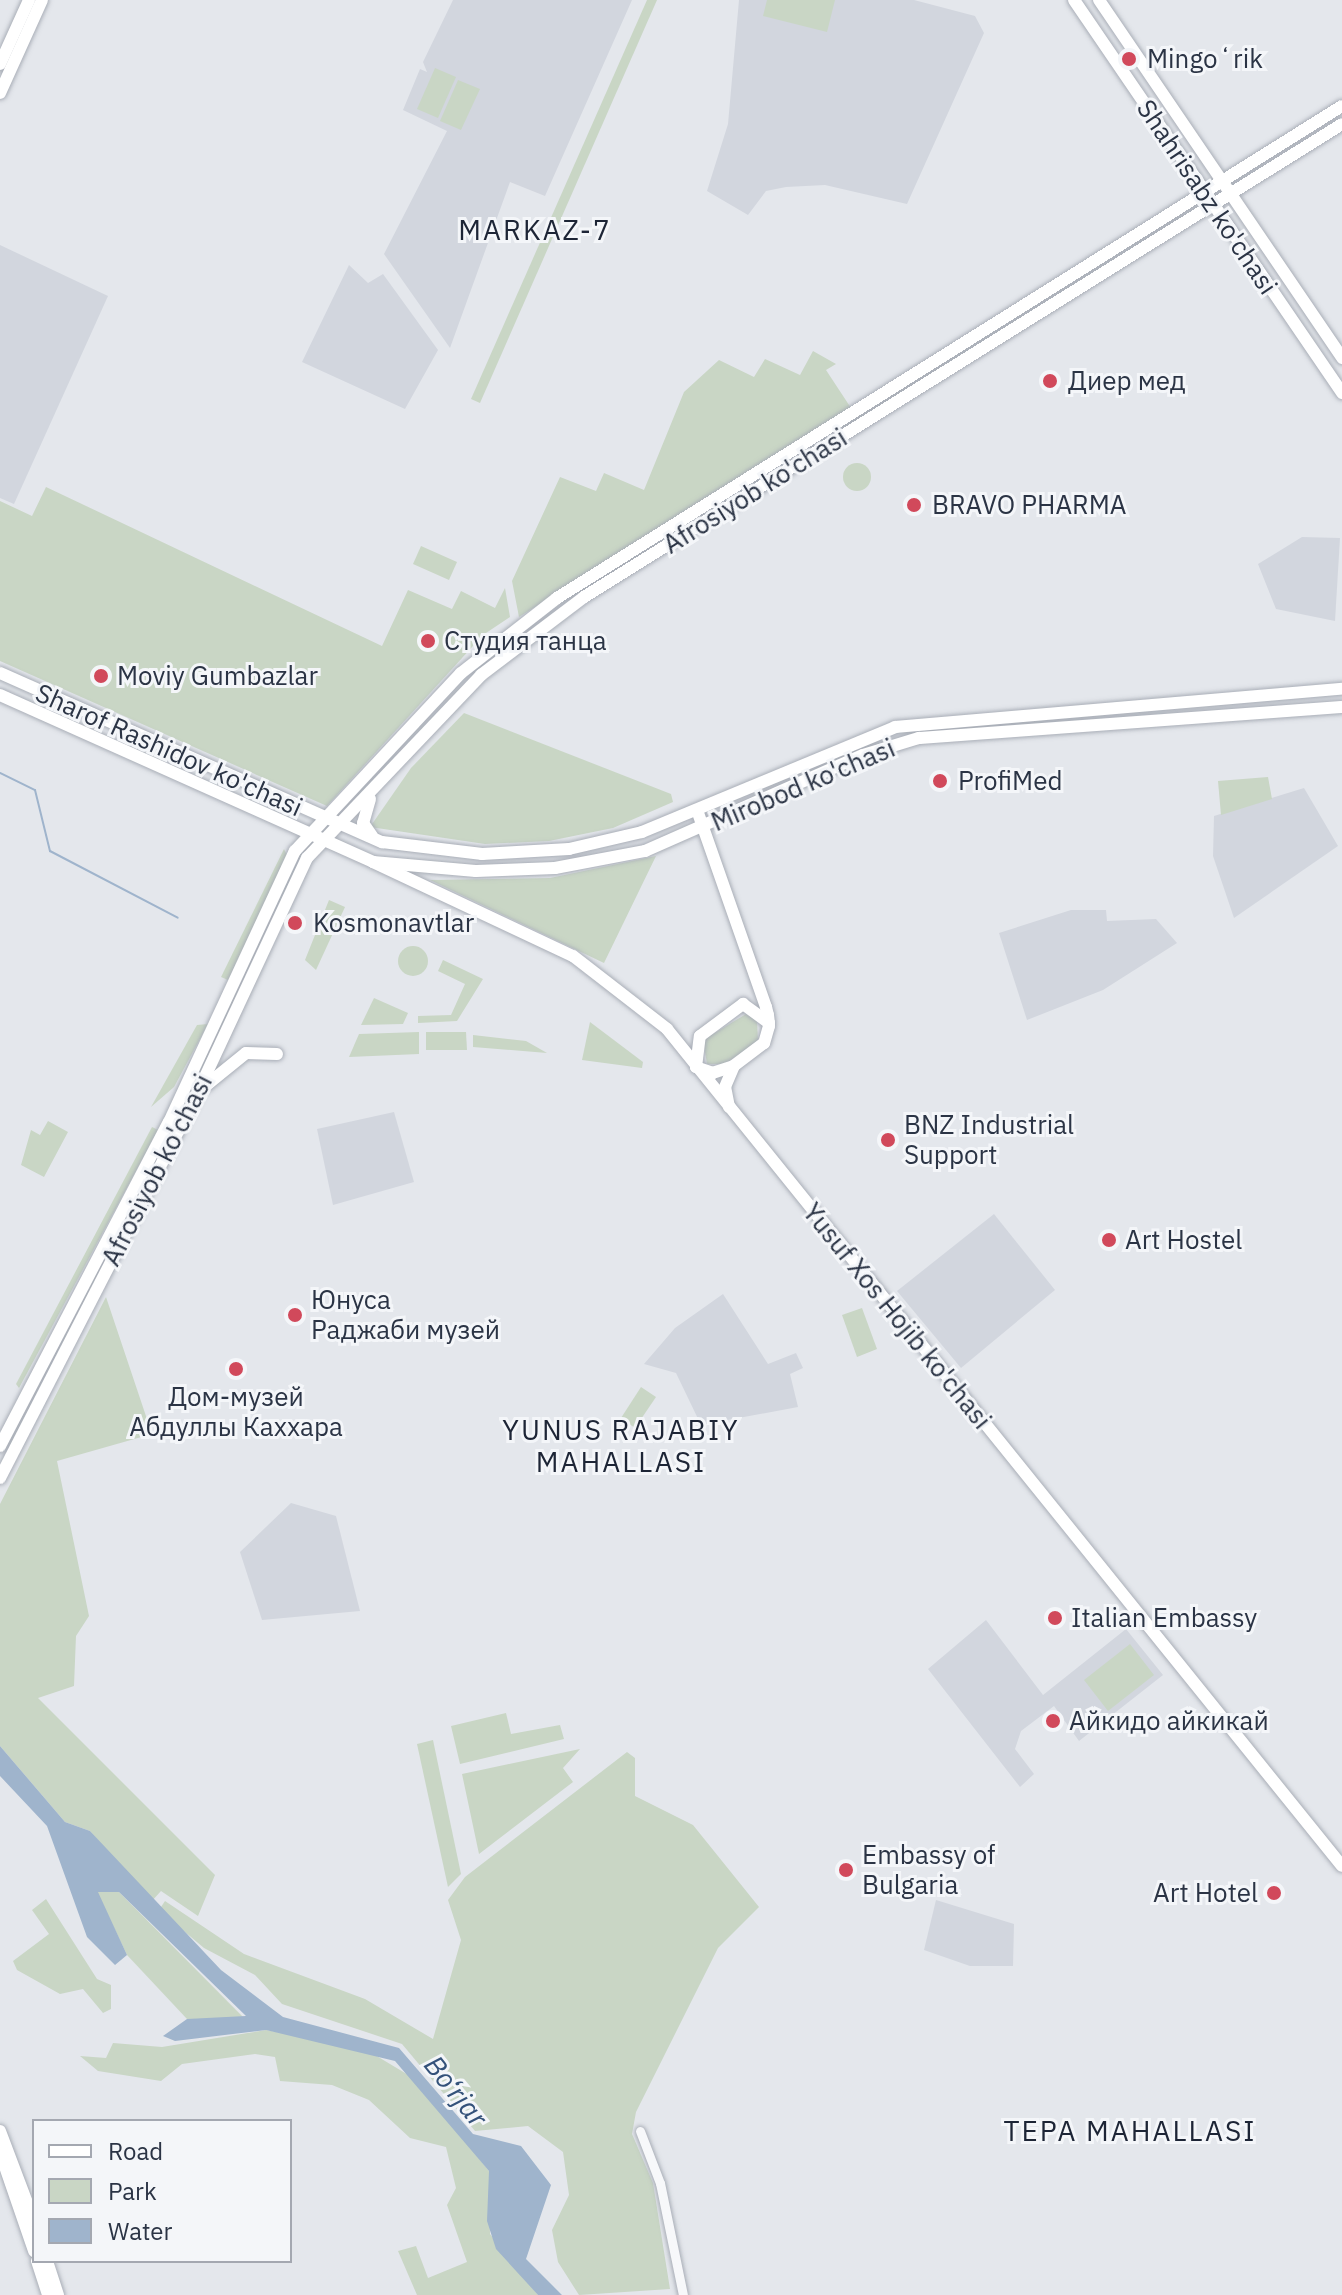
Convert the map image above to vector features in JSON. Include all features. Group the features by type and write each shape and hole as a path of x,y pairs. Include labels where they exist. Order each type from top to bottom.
{"main road":[{"path":"0,64 29,0"},
{"path":"0,93 42,0"},
{"name":"Shahrisabz ko'chasi","path":"1074,0 1342,393"},
{"name":"Shahrisabz ko'chasi","path":"1099,0 1342,358"},
{"name":"Afrosiyob ko'chasi","path":"0,1478 196,1096 307,835 461,673 521,622 1342,106"},
{"name":"Afrosiyob ko'chasi","path":"301,855 339,826 491,665 567,608 1342,124"},
{"name":"Sharof Rashidov ko'chasi","path":"0,673 339,826"},
{"name":"Mirobod ko'chasi","path":"339,826 382,842 468,854 549,851 628,836 895,727 1342,689"},
{"name":"Sharof Rashidov ko'chasi","path":"0,695 322,841"},
{"name":"Mirobod ko'chasi","path":"322,841 373,862 458,871 555,868 645,851 906,741 1342,707"},
{"path":"379,785 363,823 382,842"},
{"name":"Afrosiyob ko'chasi","path":"298,809 307,835"},
{"path":"697,810 757,983 769,1023 765,1042 734,1066 713,1073 696,1067 700,1036 743,1004 757,983"},
{"path":"322,841 323,819"},
{"name":"Sharof Rashidov ko'chasi","path":"290,828 301,855"},
{"name":"Yusuf Xos Hojib ko'chasi","path":"373,862 582,961 646,1008 1342,1866"},
{"path":"743,1004 769,1023"},
{"name":"Afrosiyob ko'chasi","path":"0,1446 230,1010"},
{"path":"196,1096 243,1054 277,1054"},
{"path":"729,1110 725,1083 734,1066"},
{"path":"0,2131 32,2216"},
{"path":"0,2152 32,2245"},
{"path":"38,2263 48,2295"},
{"path":"48,2263 58,2295"}],"street":[{"path":"640,2131 660,2183 683,2295"}],"shaded area":[{"path":"453,0 632,0 545,196 510,182 450,348 384,254 447,131 403,110 420,69 427,72 423,62"},
{"path":"739,0 914,0 975,16 984,33 907,204 825,185 786,187 766,191 748,215 707,191 728,124"},
{"path":"0,245 108,296 14,504 0,498"},
{"path":"349,265 368,283 383,274 438,350 405,409 302,362"},
{"path":"1302,537 1340,538 1335,621 1276,609 1258,564"},
{"path":"1304,788 1338,846 1234,918 1213,856 1214,816"},
{"path":"1071,910 1106,910 1107,921 1156,919 1177,943 1103,990 1027,1020 999,933"},
{"path":"394,1112 414,1182 333,1205 317,1129"},
{"path":"994,1214 1055,1290 961,1368 897,1291"},
{"path":"723,1294 768,1364 796,1353 803,1368 790,1374 798,1407 701,1425 676,1373 644,1364 675,1328"},
{"path":"291,1503 336,1516 360,1611 262,1620 240,1552"},
{"path":"986,1620 1043,1695 1126,1629 1163,1675 1079,1741 1054,1706 1021,1731 1015,1749 1034,1774 1020,1787 928,1669"},
{"path":"936,1900 1014,1924 1013,1966 970,1966 924,1950"}],"green space":[{"path":"647,0 657,0 480,403 471,399"},
{"path":"767,0 835,0 827,32 763,16"},
{"path":"435,68 456,77 438,118 417,109"},
{"path":"458,80 480,89 461,130 440,121"},
{"path":"813,351 836,364 826,370 851,408 519,617 512,581 560,477 596,491 604,473 644,490 684,392 719,360 754,377 765,359 800,375"},
{"path":"857,463 867,467 871,477 867,487 857,491 847,487 843,477 847,467"},
{"path":"46,487 382,646 408,590 452,609 461,591 495,608 505,588 510,617 483,635 327,806 0,661 0,501 32,516"},
{"path":"421,546 457,562 449,580 413,564"},
{"path":"464,713 671,794 673,802 613,828 549,841 485,844 370,827 411,768"},
{"path":"1268,777 1272,799 1221,815 1218,781"},
{"path":"284,849 287,855 228,980 221,977"},
{"path":"656,856 604,963 430,880 550,878"},
{"path":"329,900 345,907 316,970 305,960"},
{"path":"413,946 423,951 428,961 423,971 413,976 403,971 398,961 403,951"},
{"path":"443,960 483,979 457,1021 418,1023 418,1016 451,1015 465,984 438,971"},
{"path":"374,998 408,1013 403,1024 361,1025"},
{"path":"746,1014 757,1021 758,1041 725,1064 707,1064 703,1040"},
{"path":"590,1022 643,1062 642,1068 582,1060"},
{"path":"208,1024 174,1087 151,1107 197,1025"},
{"path":"419,1032 419,1054 349,1057 359,1034"},
{"path":"426,1032 466,1032 467,1050 426,1050"},
{"path":"473,1035 526,1041 547,1053 473,1047"},
{"path":"48,1121 68,1132 44,1177 21,1165 31,1130 40,1135"},
{"path":"152,1127 158,1130 19,1388 16,1384"},
{"path":"106,1297 152,1434 57,1461 89,1616 76,1636 74,1686 38,1698 215,1875 198,1916 161,1891 151,1902 90,1831 65,1822 0,1746 0,1504"},
{"path":"862,1308 877,1349 857,1357 842,1315"},
{"path":"641,1387 656,1397 635,1428 621,1418"},
{"path":"1130,1644 1154,1675 1108,1711 1084,1680"},
{"path":"506,1713 511,1734 560,1725 564,1739 460,1764 451,1726"},
{"path":"433,1740 461,1874 448,1887 417,1744"},
{"path":"580,1749 563,1768 573,1782 479,1854 462,1774"},
{"path":"627,1752 635,1758 635,1796 693,1825 759,1907 718,1948 636,2112 632,2134 653,2183 670,2289 579,2295 558,2262 552,2230 569,2195 563,2152 528,2126 475,2131 402,2044 282,2004 255,1975 204,1948 159,1910 165,1901 244,1954 365,1999 433,2039 461,1940 448,1900 465,1877"},
{"path":"97,1892 119,1892 246,2020 187,2019 127,1955"},
{"path":"46,1899 97,1979 111,1985 111,2009 103,2013 83,1989 60,1994 17,1970 13,1961 49,1934 32,1910"},
{"path":"266,2030 365,2049 415,2079 489,2171 490,2234 538,2295 417,2295 398,2251 416,2246 428,2278 467,2262 447,2205 456,2188 446,2147 410,2138 369,2100 332,2085 280,2081 275,2057 255,2054 182,2064 161,2081 98,2071 80,2056 106,2058 113,2043 162,2047"}],"water":[{"path":"0,1746 65,1822 90,1831 221,1970 283,2017 399,2048 473,2134 521,2146 551,2185 526,2259 562,2295 538,2295 496,2249 487,2221 489,2171 395,2061 266,2030 175,2041 163,2036 187,2019 246,2016 119,1892 98,1892 127,1955 115,1965 87,1937 47,1826 0,1776"}],"waterway":[{"path":"0,773 35,790 50,851 178,918"}],"place":[{"name":"Mingoʻrik","path":"1129,59"},
{"name":"Диер мед","path":"1050,381"},
{"name":"BRAVO PHARMA","path":"914,505"},
{"name":"Студия танца","path":"428,641"},
{"name":"Moviy Gumbazlar","path":"101,676"},
{"name":"ProfiMed","path":"940,781"},
{"name":"Kosmonavtlar","path":"295,923"},
{"name":"BNZ Industrial Support","path":"888,1140"},
{"name":"Art Hostel","path":"1109,1240"},
{"name":"Юнуса Раджаби музей","path":"295,1315"},
{"name":"Дом-музей Абдуллы Каххара","path":"236,1369"},
{"name":"Italian Embassy","path":"1055,1618"},
{"name":"Айкидо айкикай","path":"1053,1721"},
{"name":"Embassy of Bulgaria","path":"846,1870"},
{"name":"Art Hotel","path":"1274,1893"}],"district":[{"name":"MARKAZ-7","path":"535,230"},
{"name":"YUNUS RAJABIY MAHALLASI","path":"621,1446"},
{"name":"TEPA MAHALLASI","path":"1130,2131"}],"water label":[{"name":"Bo‘rjar","path":"456,2091"}]}
